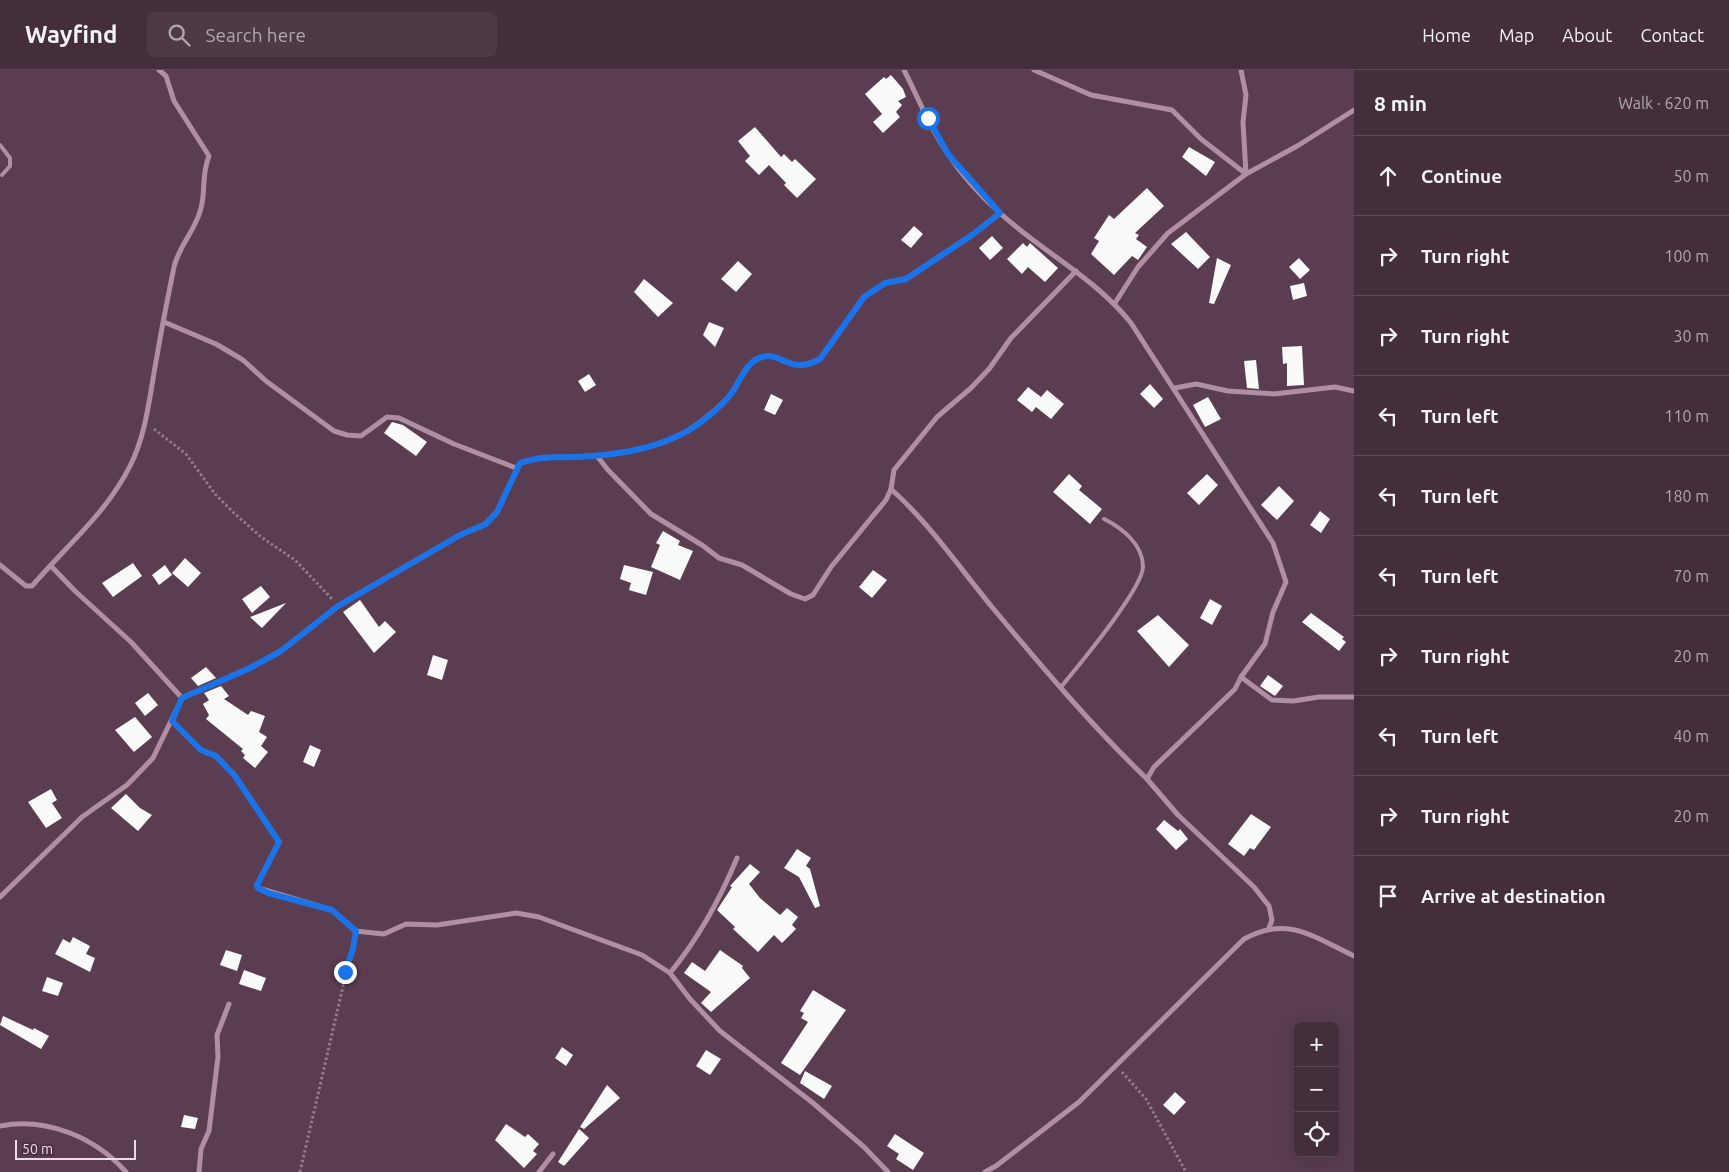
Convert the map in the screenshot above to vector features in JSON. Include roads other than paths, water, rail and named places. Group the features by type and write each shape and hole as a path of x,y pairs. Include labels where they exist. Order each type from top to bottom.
{"street":[{"path":"0,565 26,586 32,586 104,508 131,465 145,421 177,256 195,225 201,209 202,180 209,156 174,101 166,76 159,70"},
{"path":"904,70 948,154 1000,213 1115,303 1132,323 1273,543 1285,575 1286,582 1273,612 1265,644 1226,700 1154,767 1147,779"},
{"path":"1034,70 1091,95 1172,110 1201,139 1246,174"},
{"path":"1240,70 1246,95 1243,122 1246,174"},
{"path":"1115,303 1138,267 1168,233 1246,174 1299,145 1354,110"},
{"path":"0,897 82,817 127,785 153,758 182,698 250,668 281,651 338,606 460,535 486,524 497,512 520,463 540,456 597,456 645,449 682,435 730,395 753,361 763,356 797,366 810,364 820,359 864,297 885,283 906,279 972,235 1000,213"},
{"path":"597,456 651,514 702,545 719,558 742,565 790,594 805,598 813,595 831,567 886,500 891,489 894,470 937,416 971,388 1031,316 1076,271"},
{"path":"164,322 216,344 243,360 266,381 334,431 360,436 387,417 399,418 454,444 516,468"},
{"path":"1175,388 1196,384 1228,391 1274,394 1335,387 1354,391"},
{"path":"891,489 915,511 991,606 1113,746 1147,779 1178,815 1213,846 1222,859 1254,887 1269,906 1272,920 1270,928"},
{"path":"51,566 74,591 131,642 182,698"},
{"path":"1241,677 1272,700 1293,701 1319,697 1354,697"},
{"path":"172,721 201,750 216,756 235,776 279,842 257,885 258,888 268,893 332,910 356,931 384,934 406,924 437,925 516,913 539,917 642,955 670,973 690,999 720,1031 813,1103 864,1147 888,1172"},
{"path":"670,973 688,952 710,915 737,858"},
{"path":"985,1172 996,1166 1079,1102 1234,948 1250,936 1270,928 1294,930 1354,956"},
{"path":"199,1172 201,1149 210,1131 218,1057 216,1035 229,1004"},
{"path":"0,1126 33,1124 56,1128 87,1139 126,1172"},
{"path":"539,1172 554,1154"}],"lane":[{"path":"0,145 10,158 10,166 2,175"},
{"path":"1061,687 1118,614 1138,583 1143,567 1137,546 1121,528 1104,519"}]}
